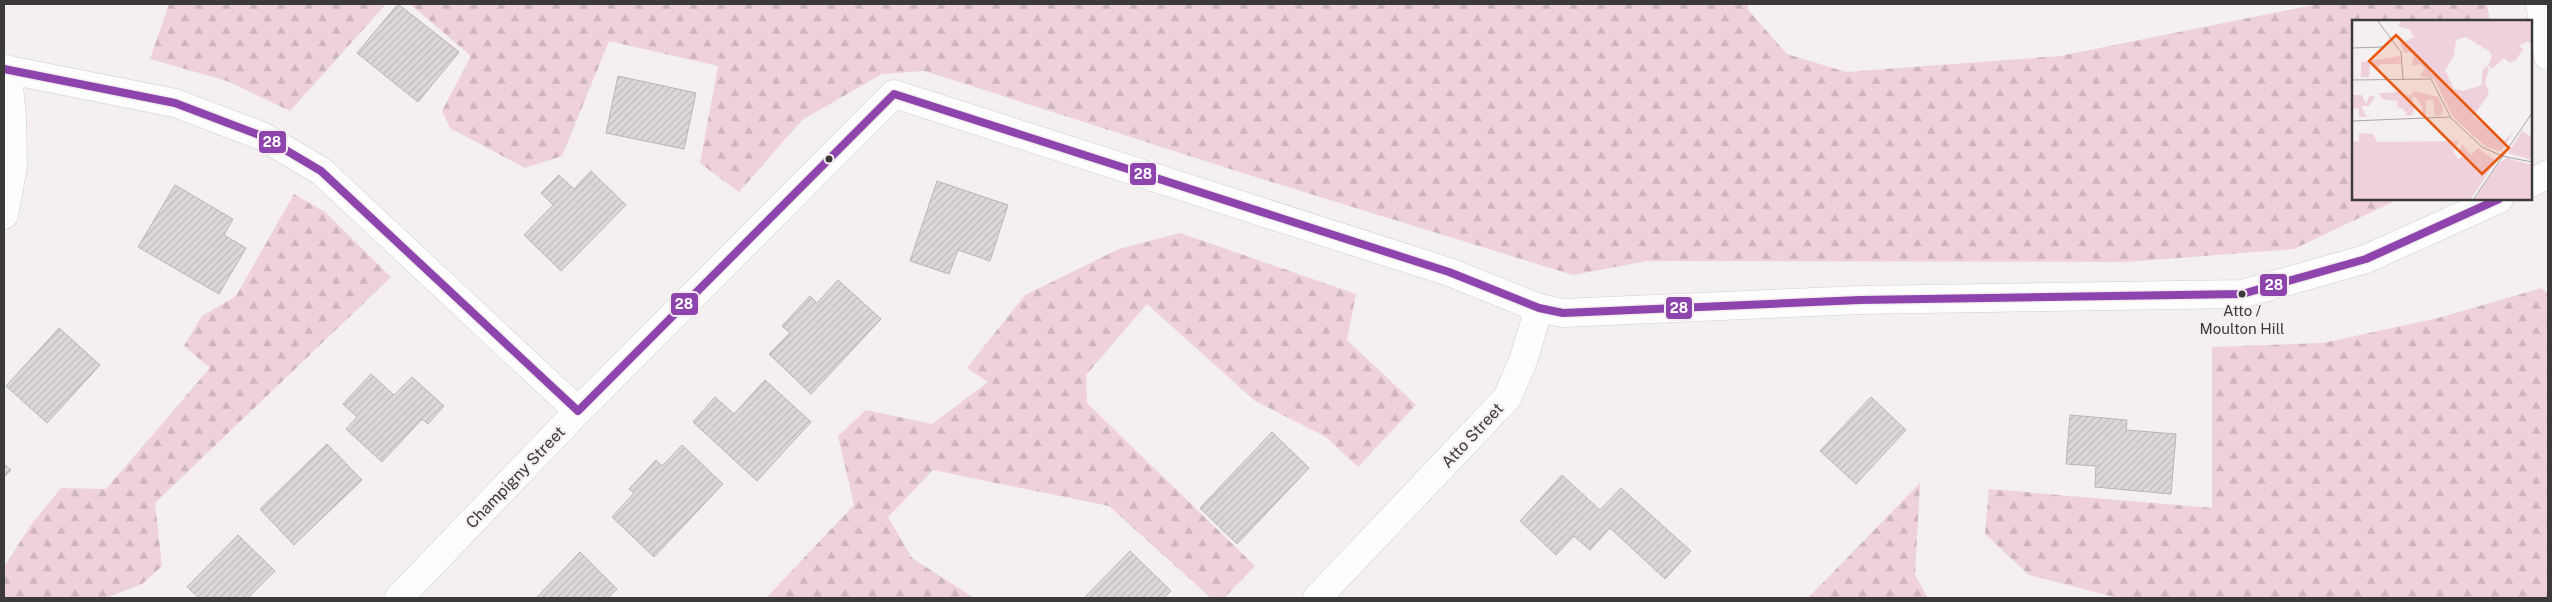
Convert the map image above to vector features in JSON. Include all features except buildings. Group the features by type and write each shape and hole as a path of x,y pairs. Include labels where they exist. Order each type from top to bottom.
{"street":[{"path":"2540,4 2548,56"},
{"path":"4,215 13,167 12,116 5,69 175,103 262,136 321,171 578,411"},
{"name":"Champigny Street","path":"399,598 578,411 894,94 1449,272 1539,308"},
{"path":"2532,182 2548,174"},
{"path":"1539,308 1563,313 1590,313 1860,300 2242,294 2366,259 2497,200"},
{"name":"Atto Street","path":"1317,598 1507,398 1523,361 1539,308"}],"green space":[{"path":"169,4 386,4 290,111 227,81 150,59"},
{"path":"410,4 1748,4 1748,10 1787,54 1846,72 2060,56 2318,4 2487,4 2490,20 2352,20 2352,200 2397,200 2294,249 2126,262 1647,261 1573,275 1249,175 925,71 882,74 802,120 739,192 700,163 718,66 609,41 562,156 525,168 450,128 442,111 471,56"},
{"path":"294,194 325,212 391,277 155,503 162,566 142,584 106,598 4,598 4,567 31,525 61,488 106,489 210,368 184,346 202,316 236,296"},
{"path":"1180,233 1356,294 1347,340 1416,405 1358,467 1326,437 1255,401 1147,304 1086,375 1087,403 1255,566 1224,598 1211,598 1109,506 933,470 888,517 912,558 974,598 766,598 854,505 838,436 866,410 932,424 988,382 967,368 1025,295 1119,249"},
{"path":"2542,288 2548,294 2548,598 2118,598 2029,575 1985,534 1989,489 2212,508 2212,347 2323,343 2438,318"},
{"path":"1920,483 1915,575 1928,598 1808,598"}],"transit line":[{"name":"28","path":"4,69 175,103 262,136 321,171 578,411 894,94 1449,272 1539,308 1563,313 1860,300 2242,294 2366,259 2497,200"}],"place":[{"name":"Atto / Moulton Hill","path":"2242,294"}]}
